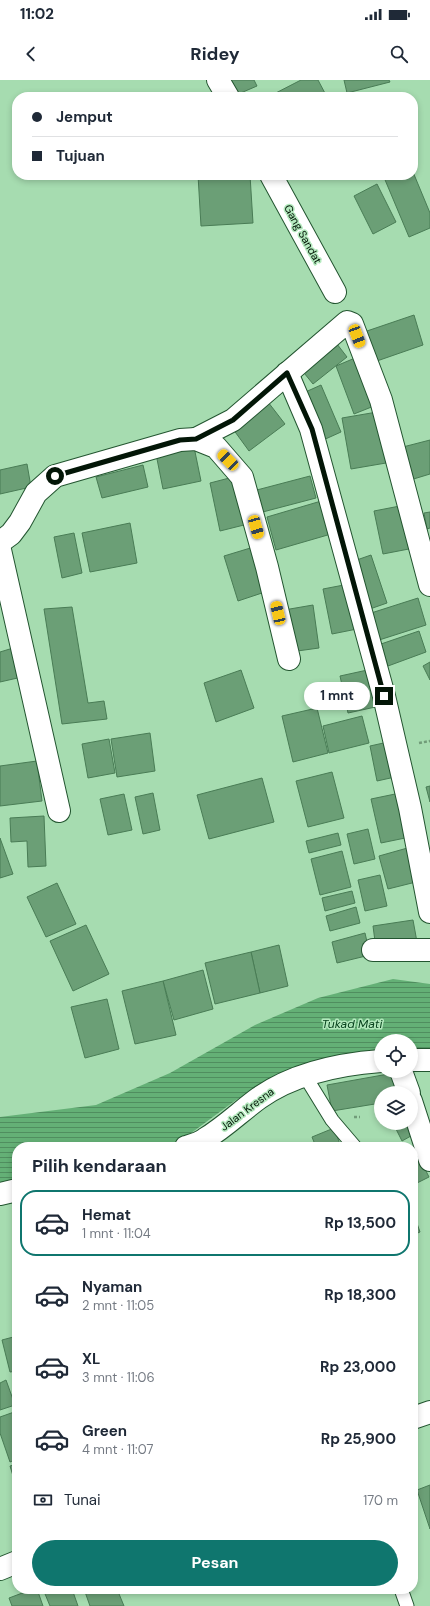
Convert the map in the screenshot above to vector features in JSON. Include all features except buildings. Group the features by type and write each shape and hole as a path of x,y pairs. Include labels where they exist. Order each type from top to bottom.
{"street":[{"path":"218,80 225,92"},
{"name":"Gang Sandat","path":"274,180 335,292"},
{"path":"0,542 11,534 20,522 36,494 55,476 180,440 196,439 233,420 347,322 352,324 381,400 430,585"},
{"path":"287,373 312,429 384,696 410,808 430,912"},
{"path":"196,439 216,447 242,477 267,567 289,659"},
{"path":"0,550 59,811"},
{"path":"373,950 430,950"},
{"path":"418,1060 430,1060"},
{"name":"Jalan Kresna","path":"199,1142 228,1124 258,1098 279,1085 339,1067 374,1061"},
{"path":"418,1123 430,1160"},
{"path":"0,1194 12,1191"},
{"path":"418,1416 430,1412"},
{"path":"0,1569 12,1564"}],"lane":[{"path":"305,1076 332,1120 351,1142"},
{"path":"403,1594 407,1606"}],"water":[{"name":"Tukad Mati","path":"393,979 430,984 430,1056 418,1053 418,1034 374,1034 374,1055 290,1071 236,1100 179,1142 12,1142 12,1182 0,1185 0,1117 96,1105 170,1073 255,1025 318,998"}],"route":[{"path":"55,476 180,440 196,439 233,420 287,373 312,429 384,696"}]}
